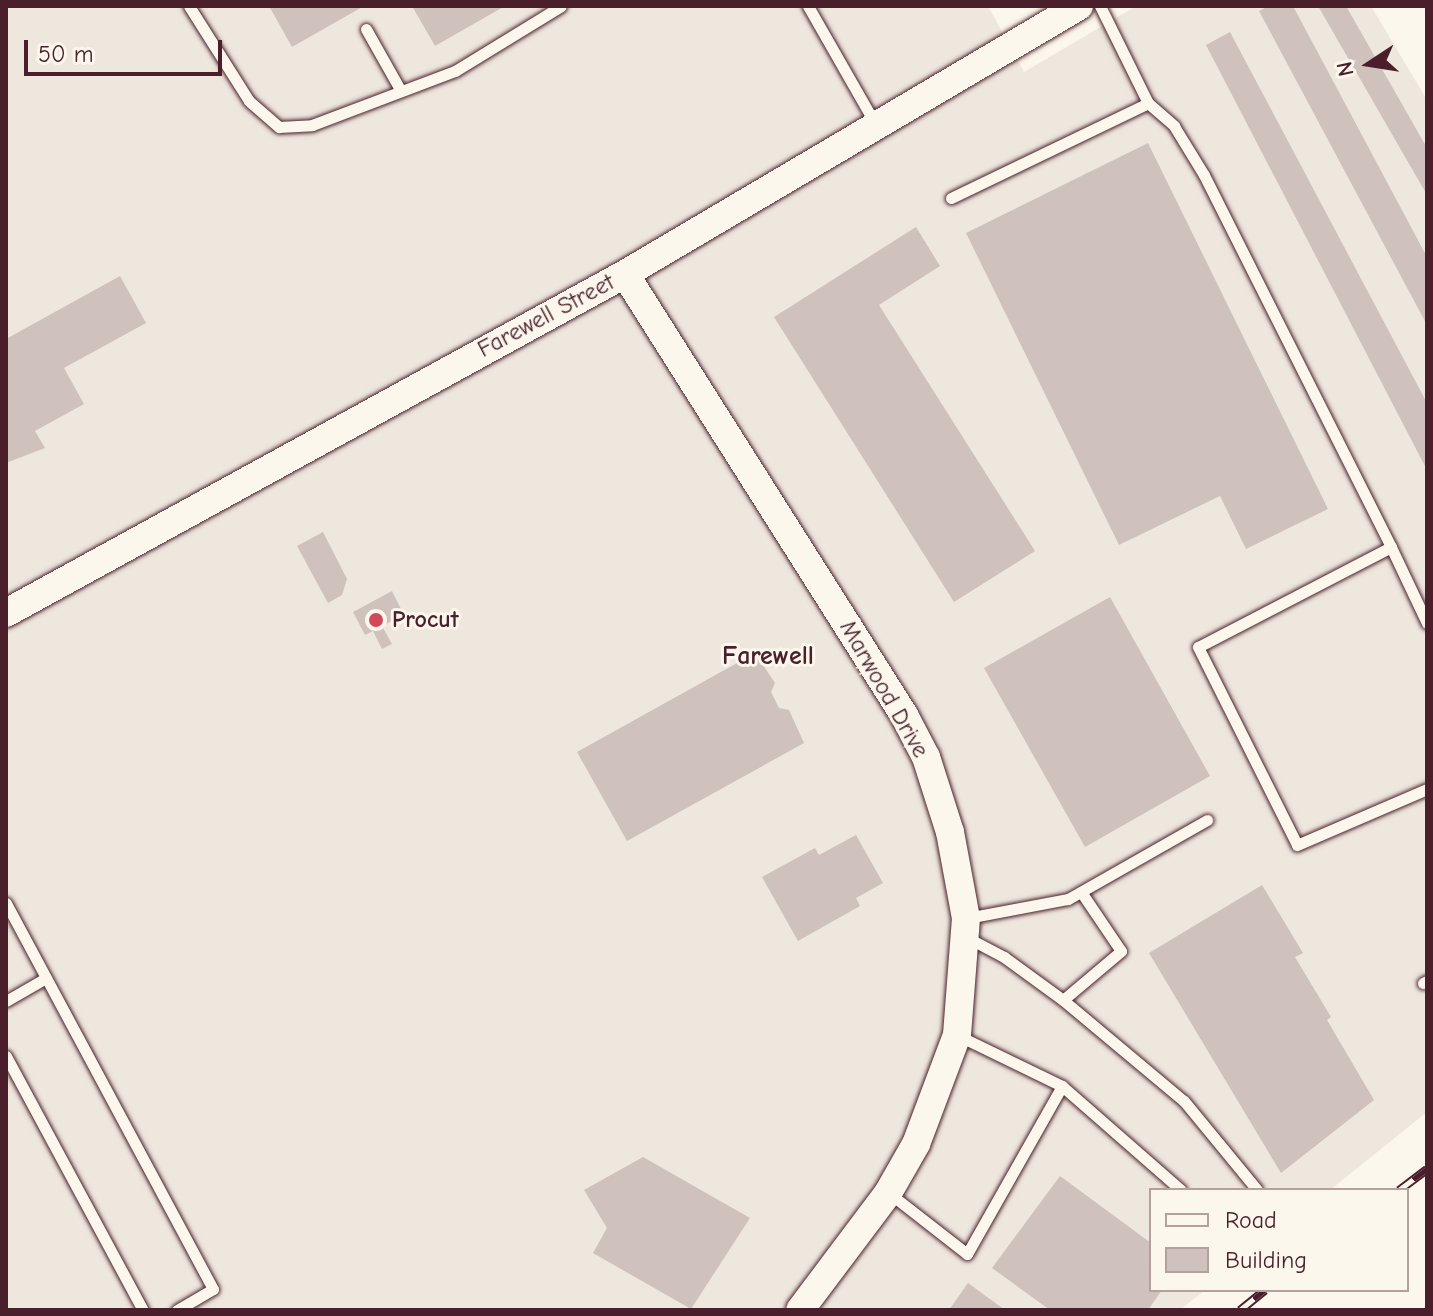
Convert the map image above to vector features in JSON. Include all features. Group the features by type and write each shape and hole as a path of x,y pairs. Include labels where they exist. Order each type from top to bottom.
{"street":[{"name":"Farewell Street","path":"6,613 625,274 1079,6"},
{"name":"Marwood Drive","path":"625,274 904,715 926,757 950,832 967,928 957,1035 916,1144 888,1193 800,1310"}],"lane":[{"path":"189,6 249,101 279,127 312,125 455,71 561,6"},
{"path":"808,6 876,126"},
{"path":"1100,6 1148,103 1174,126 1206,179 1427,623"},
{"path":"366,29 401,91"},
{"path":"951,198 1148,103"},
{"path":"1391,547 1198,647 1297,845 1427,789"},
{"path":"967,928 1068,899 1207,820"},
{"path":"1063,1000 1121,951 1081,892"},
{"path":"6,903 213,1289 177,1310"},
{"path":"967,928 1063,1000 1184,1101 1255,1188"},
{"path":"6,1001 46,978"},
{"path":"957,1035 1062,1086 1179,1188"},
{"path":"6,1056 143,1310"},
{"path":"888,1193 967,1254 1062,1086"}],"shaded area":[{"path":"6,6 988,6 1024,72 1136,6 1371,6 1427,100 1427,1112 1332,1188 1149,1188 1149,1292 1202,1292 1180,1310 6,1310"}],"building":[{"path":"269,6 364,6 292,47"},
{"path":"412,6 505,6 435,46"},
{"path":"1269,6 1293,6 1427,257 1427,325 1259,11"},
{"path":"1318,6 1346,6 1427,148 1427,195"},
{"path":"1230,32 1427,403 1427,470 1206,45"},
{"path":"1148,143 1328,509 1246,549 1220,496 1119,545 966,233"},
{"path":"916,227 940,266 879,305 1035,551 954,602 774,317"},
{"path":"120,276 146,323 64,368 84,404 35,431 45,448 6,463 6,339"},
{"path":"323,532 347,579 342,595 328,603 297,546"},
{"name":"Procut","path":"392,591 404,615 382,626 392,644 382,649 373,631 365,635 353,612"},
{"path":"1110,597 1210,776 1085,847 984,668"},
{"path":"755,653 775,683 771,692 779,708 789,710 804,743 627,841 577,752"},
{"path":"856,835 883,883 856,898 860,906 798,941 762,877 815,848 819,855"},
{"path":"1262,885 1303,953 1295,957 1331,1017 1327,1020 1374,1100 1281,1173 1149,953"},
{"path":"643,1157 750,1218 691,1309 593,1253 607,1228 584,1190"},
{"path":"1060,1176 1149,1242 1149,1292 1161,1292 1148,1310 1050,1310 992,1268"},
{"path":"968,1283 1005,1310 949,1310"}],"railway":[{"path":"1402,1188 1427,1169"},
{"path":"1240,1310 1262,1292"}],"place":[{"name":"Procut","path":"376,620"}],"district":[{"name":"Farewell","path":"768,657"}]}
